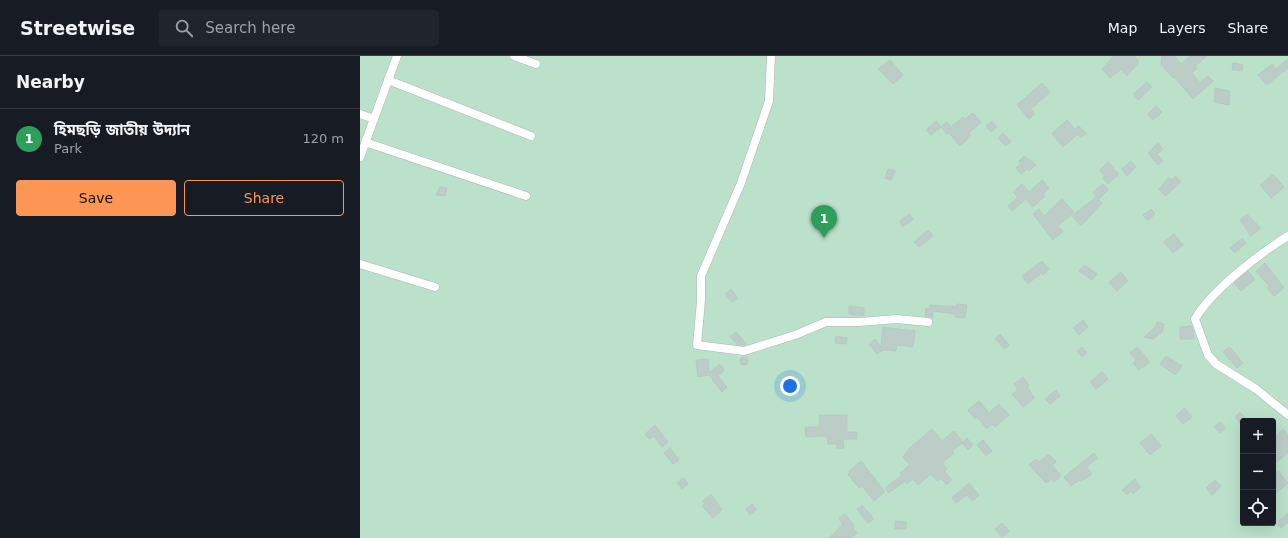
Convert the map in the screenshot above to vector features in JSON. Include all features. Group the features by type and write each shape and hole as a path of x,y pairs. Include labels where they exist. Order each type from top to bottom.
{"street":[{"path":"514,56 536,64"},
{"path":"771,56 769,101 741,183 701,276 701,301 697,345 744,351 795,335 826,322 859,322 896,319 928,322"},
{"path":"360,157 388,80 394,57"},
{"path":"388,80 531,136"},
{"path":"360,114 374,119"},
{"path":"365,142 526,196"},
{"path":"1288,236 1255,258 1202,307 1195,319 1208,355 1216,364 1256,389 1288,415"},
{"path":"360,264 435,287"}],"green space":[{"path":"360,56 1288,56 1288,538 360,538"}],"building":[{"path":"1114,56 1134,56 1139,62 1127,76 1121,69 1110,78 1102,69"},
{"path":"1162,56 1174,56 1181,64 1190,56 1207,56 1195,66 1197,68 1192,73 1200,83 1208,76 1213,81 1193,99 1161,64"},
{"path":"1288,59 1288,68 1267,85 1258,75 1272,64 1276,69"},
{"path":"890,60 903,75 893,84 878,69"},
{"path":"1233,63 1243,65 1242,71 1232,70"},
{"path":"1147,82 1152,87 1138,100 1133,94"},
{"path":"1042,83 1050,92 1031,109 1035,114 1029,119 1017,105"},
{"path":"1215,88 1230,91 1229,105 1214,102"},
{"path":"1156,106 1162,112 1153,120 1148,114"},
{"path":"973,113 981,122 969,133 971,136 960,146 948,132 947,134 941,127 947,122 951,127 963,117 965,119"},
{"path":"1067,120 1075,129 1079,126 1086,134 1081,138 1078,134 1063,147 1052,134"},
{"path":"936,121 941,127 931,135 926,130"},
{"path":"992,121 997,127 991,132 986,126"},
{"path":"1003,133 1011,142 1006,146 998,138"},
{"path":"1158,143 1163,149 1157,154 1163,161 1158,165 1148,153"},
{"path":"1024,156 1036,165 1029,171 1027,169 1021,174 1016,168 1021,164 1019,161"},
{"path":"1131,161 1136,167 1127,176 1122,169"},
{"path":"1108,162 1119,174 1108,184 1103,178 1105,176 1100,170"},
{"path":"888,169 895,171 891,180 885,178"},
{"path":"1273,174 1284,187 1271,198 1260,185"},
{"path":"1176,176 1181,182 1165,196 1159,189 1169,177 1171,180"},
{"path":"1042,180 1049,188 1043,194 1045,196 1033,207 1026,199 1012,211 1008,206 1018,197 1013,192 1022,184 1029,192"},
{"path":"1103,184 1108,190 1099,199 1093,192"},
{"path":"440,187 447,188 445,196 436,195"},
{"path":"1096,197 1102,203 1081,226 1072,216"},
{"path":"1062,199 1074,212 1058,226 1063,231 1053,240 1033,214 1039,209 1044,216"},
{"path":"1151,209 1155,214 1148,221 1143,215"},
{"path":"909,214 913,219 903,227 900,221"},
{"path":"1247,214 1261,228 1251,236 1240,220"},
{"path":"928,230 933,236 919,247 914,242"},
{"path":"1174,234 1183,245 1173,253 1164,242"},
{"path":"1242,238 1246,243 1235,253 1230,248"},
{"path":"1042,261 1049,269 1043,275 1041,273 1028,284 1022,276"},
{"path":"1265,263 1284,288 1274,296 1267,288 1269,286 1256,271"},
{"path":"1084,265 1097,274 1092,280 1079,271"},
{"path":"1248,271 1255,279 1241,291 1234,283"},
{"path":"1121,272 1128,281 1117,291 1109,282"},
{"path":"731,289 738,298 732,302 725,294"},
{"path":"957,304 967,305 965,318 955,317 955,314 933,311 932,319 925,316 926,308 929,309 930,305 957,307"},
{"path":"849,306 864,308 864,316 849,314"},
{"path":"1083,320 1088,327 1079,335 1073,328"},
{"path":"1157,322 1164,324 1162,332 1153,339 1144,337 1155,327"},
{"path":"1192,326 1194,339 1180,339 1180,327"},
{"path":"883,327 915,331 913,347 897,345 896,351 883,350 877,354 869,344 875,339 881,347"},
{"path":"736,332 746,345 738,345 730,337"},
{"path":"1000,334 1009,345 1004,349 995,338"},
{"path":"836,336 847,338 846,344 835,343"},
{"path":"1082,347 1087,353 1082,357 1077,351"},
{"path":"1137,347 1150,362 1139,370 1133,363 1136,360 1130,353"},
{"path":"1230,347 1243,363 1237,368 1223,352"},
{"path":"1166,356 1182,366 1175,375 1160,364"},
{"path":"742,357 746,357 748,361 746,365 742,365 740,363 740,359"},
{"path":"708,359 709,373 720,364 724,370 718,376 727,387 722,392 709,375 698,377 696,360"},
{"path":"1102,372 1108,379 1096,389 1090,382"},
{"path":"1023,377 1029,385 1027,386 1034,398 1023,407 1012,394 1018,390 1014,384"},
{"path":"1056,390 1060,396 1050,404 1045,399"},
{"path":"979,401 989,413 999,404 1009,415 995,427 992,424 987,429 977,417 975,419 968,410"},
{"path":"1184,408 1192,417 1183,424 1176,416"},
{"path":"1240,412 1245,418 1240,418 1240,423 1235,417"},
{"path":"819,415 847,415 847,432 857,432 857,439 843,439 844,448 837,449 837,444 828,444 827,436 806,437 805,427 820,427"},
{"path":"1220,422 1226,428 1220,433 1214,427"},
{"path":"655,425 668,442 662,447 654,436 649,439 645,434"},
{"path":"932,429 942,441 954,431 963,442 952,451 954,453 942,463 947,469 944,471 952,480 946,485 941,478 937,481 931,474 918,485 913,479 907,484 905,481 889,493 885,488 902,475 900,473 910,465 903,457 910,448"},
{"path":"1283,429 1288,435 1288,452 1277,462 1276,448 1278,446 1276,444 1276,437"},
{"path":"1151,434 1161,446 1150,455 1140,443"},
{"path":"967,438 973,445 968,450 962,443"},
{"path":"983,440 992,451 986,456 977,445"},
{"path":"670,448 679,460 673,464 664,453"},
{"path":"1094,453 1098,458 1086,467 1092,474 1081,482 1079,480 1071,486 1064,477"},
{"path":"1049,454 1056,462 1052,465 1061,476 1054,482 1052,479 1046,483 1029,465 1036,459 1039,462"},
{"path":"861,461 885,492 874,501 862,486 859,488 848,474 850,473 849,471"},
{"path":"1278,471 1288,483 1276,493 1276,490 1276,473"},
{"path":"684,478 688,484 682,489 677,483"},
{"path":"1135,479 1140,488 1133,494 1131,491 1127,495 1122,490"},
{"path":"1215,480 1221,486 1212,495 1206,488"},
{"path":"969,483 979,495 972,501 967,495 956,503 952,498"},
{"path":"711,494 722,510 713,518 702,506 705,504 703,501"},
{"path":"752,504 757,509 750,515 746,509"},
{"path":"862,505 874,519 868,523 857,509"},
{"path":"1288,513 1288,522 1281,528 1277,523"},
{"path":"845,514 854,526 853,528 857,533 851,538 829,538 843,524 839,518"},
{"path":"895,521 906,522 906,529 895,529"},
{"path":"1002,523 1009,531 1002,537 995,529"}],"place":[{"name":"হিমছড়ি জাতীয় উদ্যান","path":"824,238"}]}
